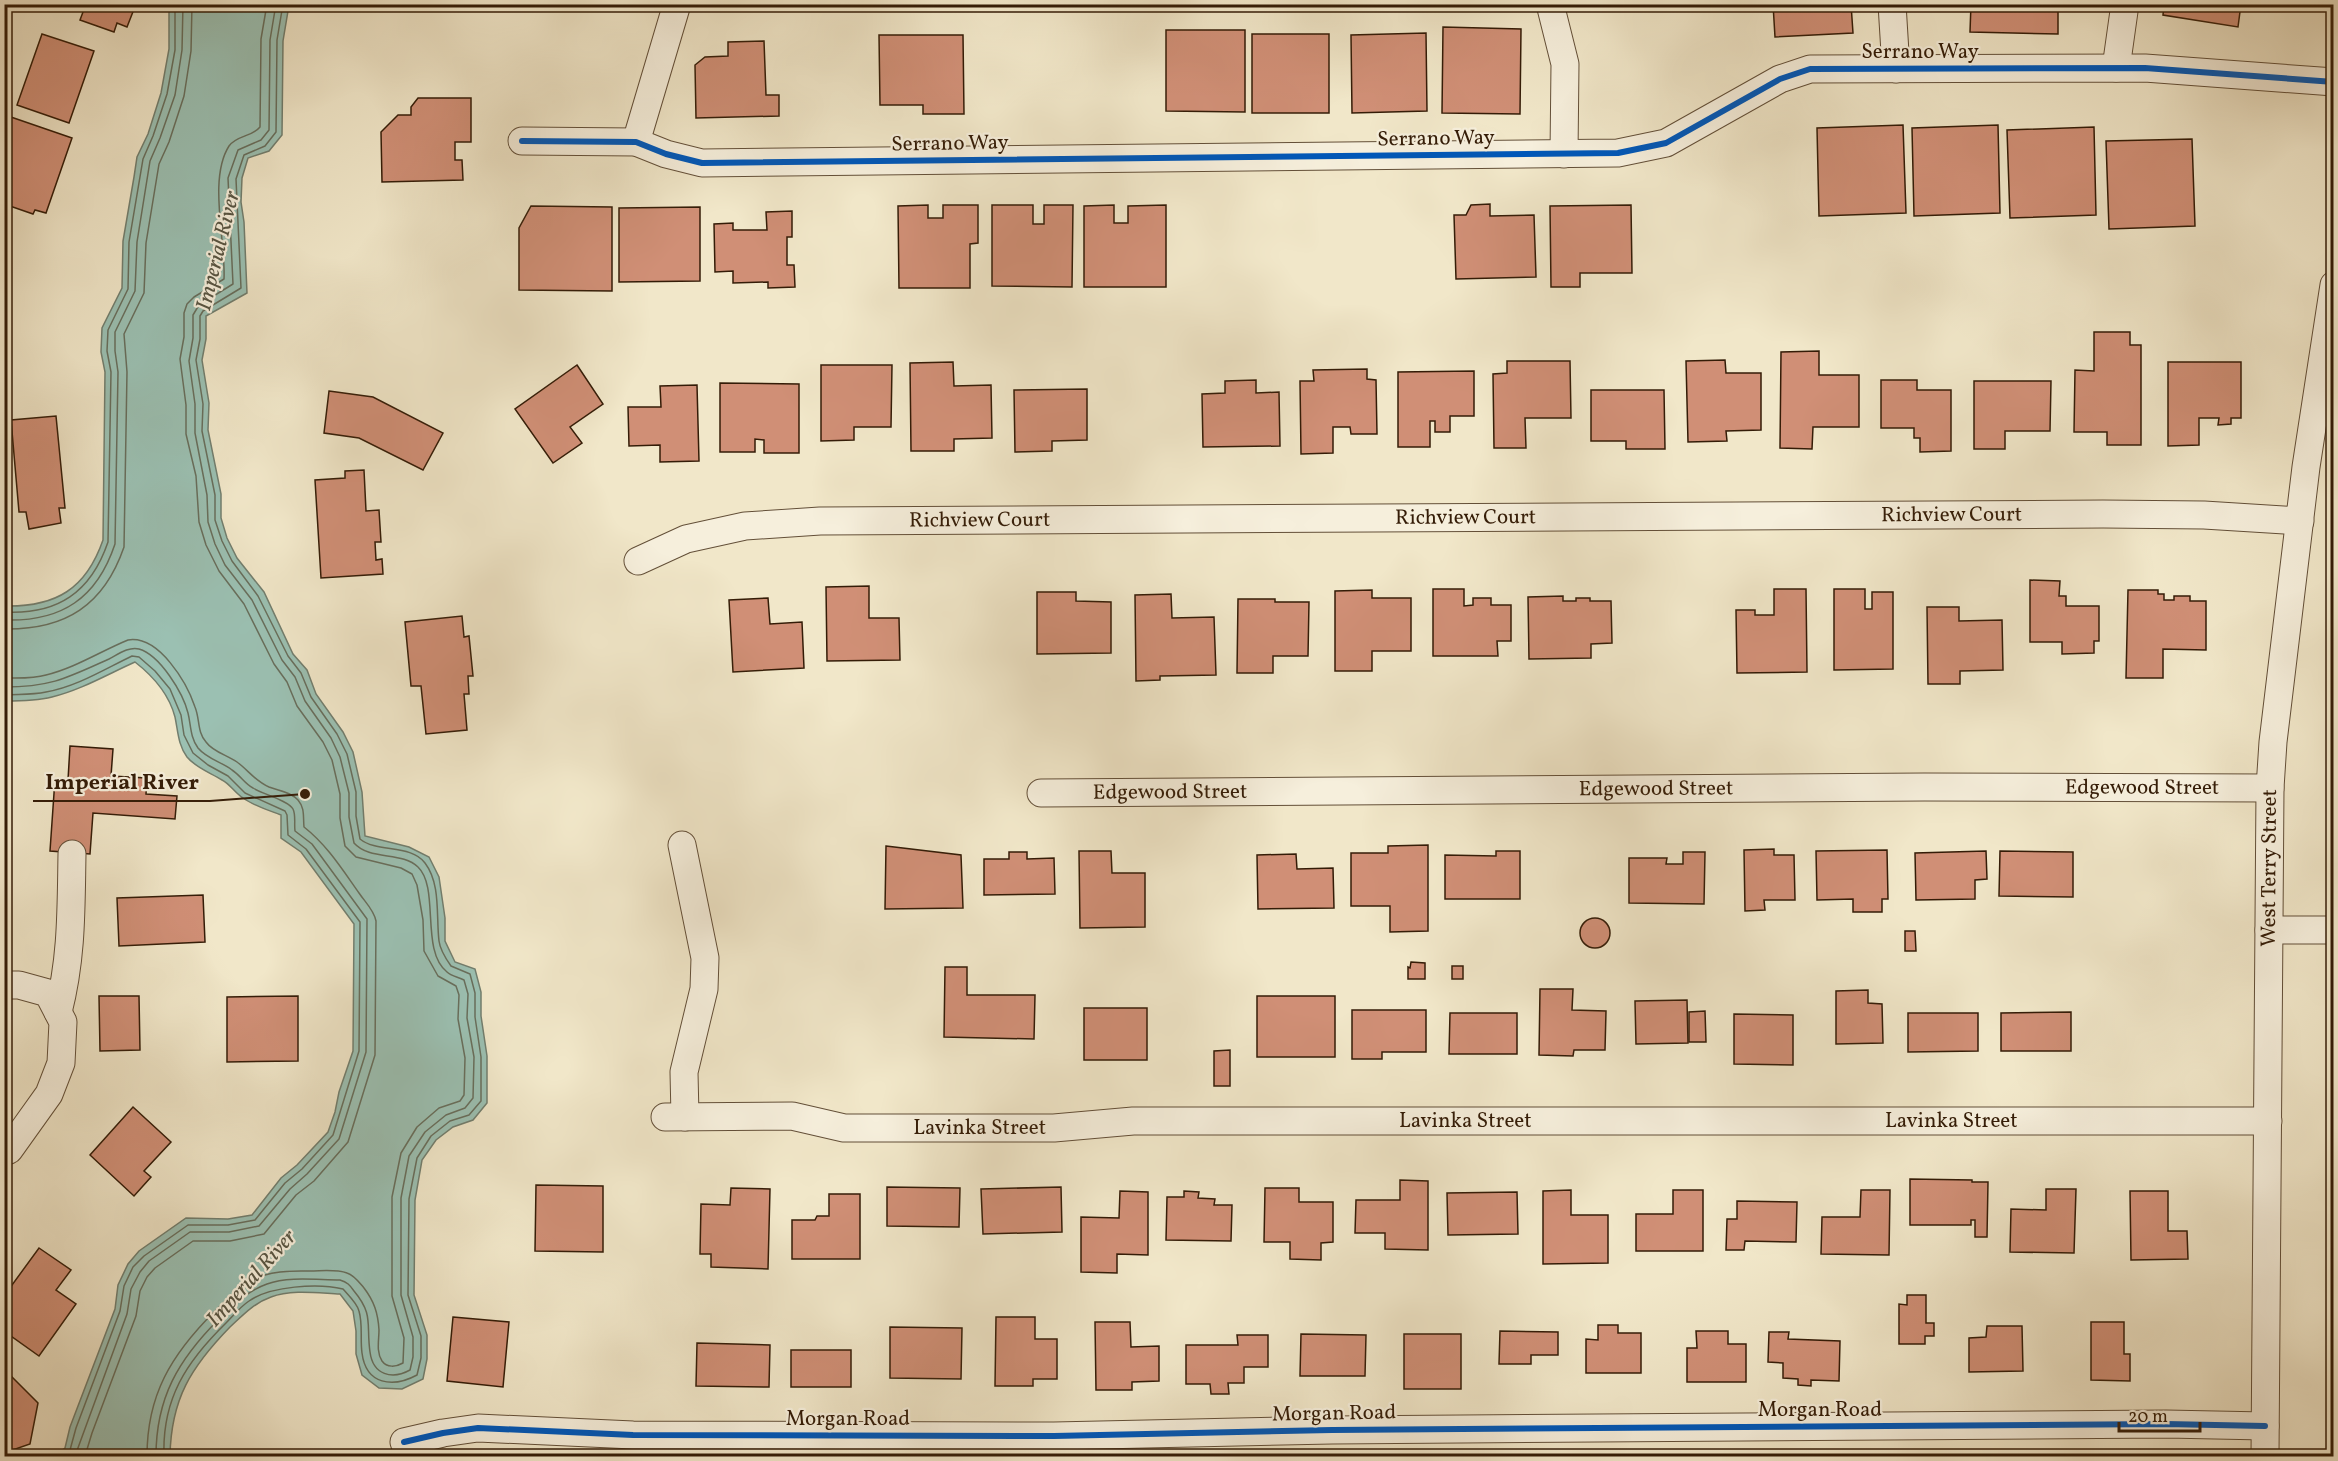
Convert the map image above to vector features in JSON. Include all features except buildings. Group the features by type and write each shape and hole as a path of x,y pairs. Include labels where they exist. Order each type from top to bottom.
{"street":[{"path":"636,142 677,4"},
{"path":"1550,4 1565,64 1564,154"},
{"path":"1892,4 1896,69"},
{"path":"2116,68 2125,4"},
{"name":"Serrano Way","path":"522,141 636,142 666,154 702,163 1618,153 1666,143 1780,79 1810,69 2145,68 2334,82"},
{"name":"West Terry Street","path":"2265,1456 2270,788 2279,680 2334,285"},
{"name":"Richview Court","path":"638,561 686,539 745,526 820,520 2103,514 2204,515 2300,521"},
{"name":"Edgewood Street","path":"1041,793 2270,788"},
{"name":"Lavinka Street","path":"682,845 705,958 704,989 675,1117 792,1116 844,1128 1054,1128 1132,1121 2268,1121"},
{"path":"58,1012 66,981 69,953 72,854"},
{"path":"2269,930 2334,930"},
{"path":"4,985 19,985 48,993 63,1022 61,1063 49,1094 9,1150 4,1152"},
{"name":"Morgan Road","path":"404,1442 442,1432 478,1428 633,1435 1054,1436 1344,1430 2154,1424 2265,1426"}],"water":[{"path":"169,5 289,5 283,41 282,135 269,151 248,158 242,178 241,202 247,293 206,316 206,339 202,360 209,403 208,430 221,494 221,518 227,538 237,558 264,592 293,654 307,670 316,694 343,732 353,752 362,792 365,836 409,847 429,857 439,877 445,918 445,941 455,962 475,969 481,992 481,1016 487,1056 487,1103 473,1120 453,1127 436,1140 422,1160 415,1200 414,1295 427,1335 427,1359 423,1379 402,1389 379,1388 362,1375 356,1354 353,1311 340,1294 287,1293 271,1297 244,1314 204,1356 194,1370 179,1401 174,1417 170,1456 55,1456 65,1448 70,1427 115,1309 118,1285 128,1264 139,1251 186,1218 228,1219 252,1215 281,1178 297,1165 328,1132 353,1051 354,924 301,852 281,838 281,815 247,801 225,782 187,757 180,743 169,701 160,686 148,673 135,662 63,694 40,699 5,701 5,606 39,603 67,592 88,571 103,540 105,372 101,352 102,328 122,288 123,241 137,157 148,134 161,93 169,49"}],"cycle path":[{"path":"522,141 636,142 666,154 702,163 1618,153 1666,143 1780,79 1810,69 2145,68 2334,82"},
{"path":"404,1442 478,1428 633,1435 1054,1436 1332,1430 2166,1424 2265,1426"}],"place":[{"name":"Imperial River","path":"305,794"}]}
